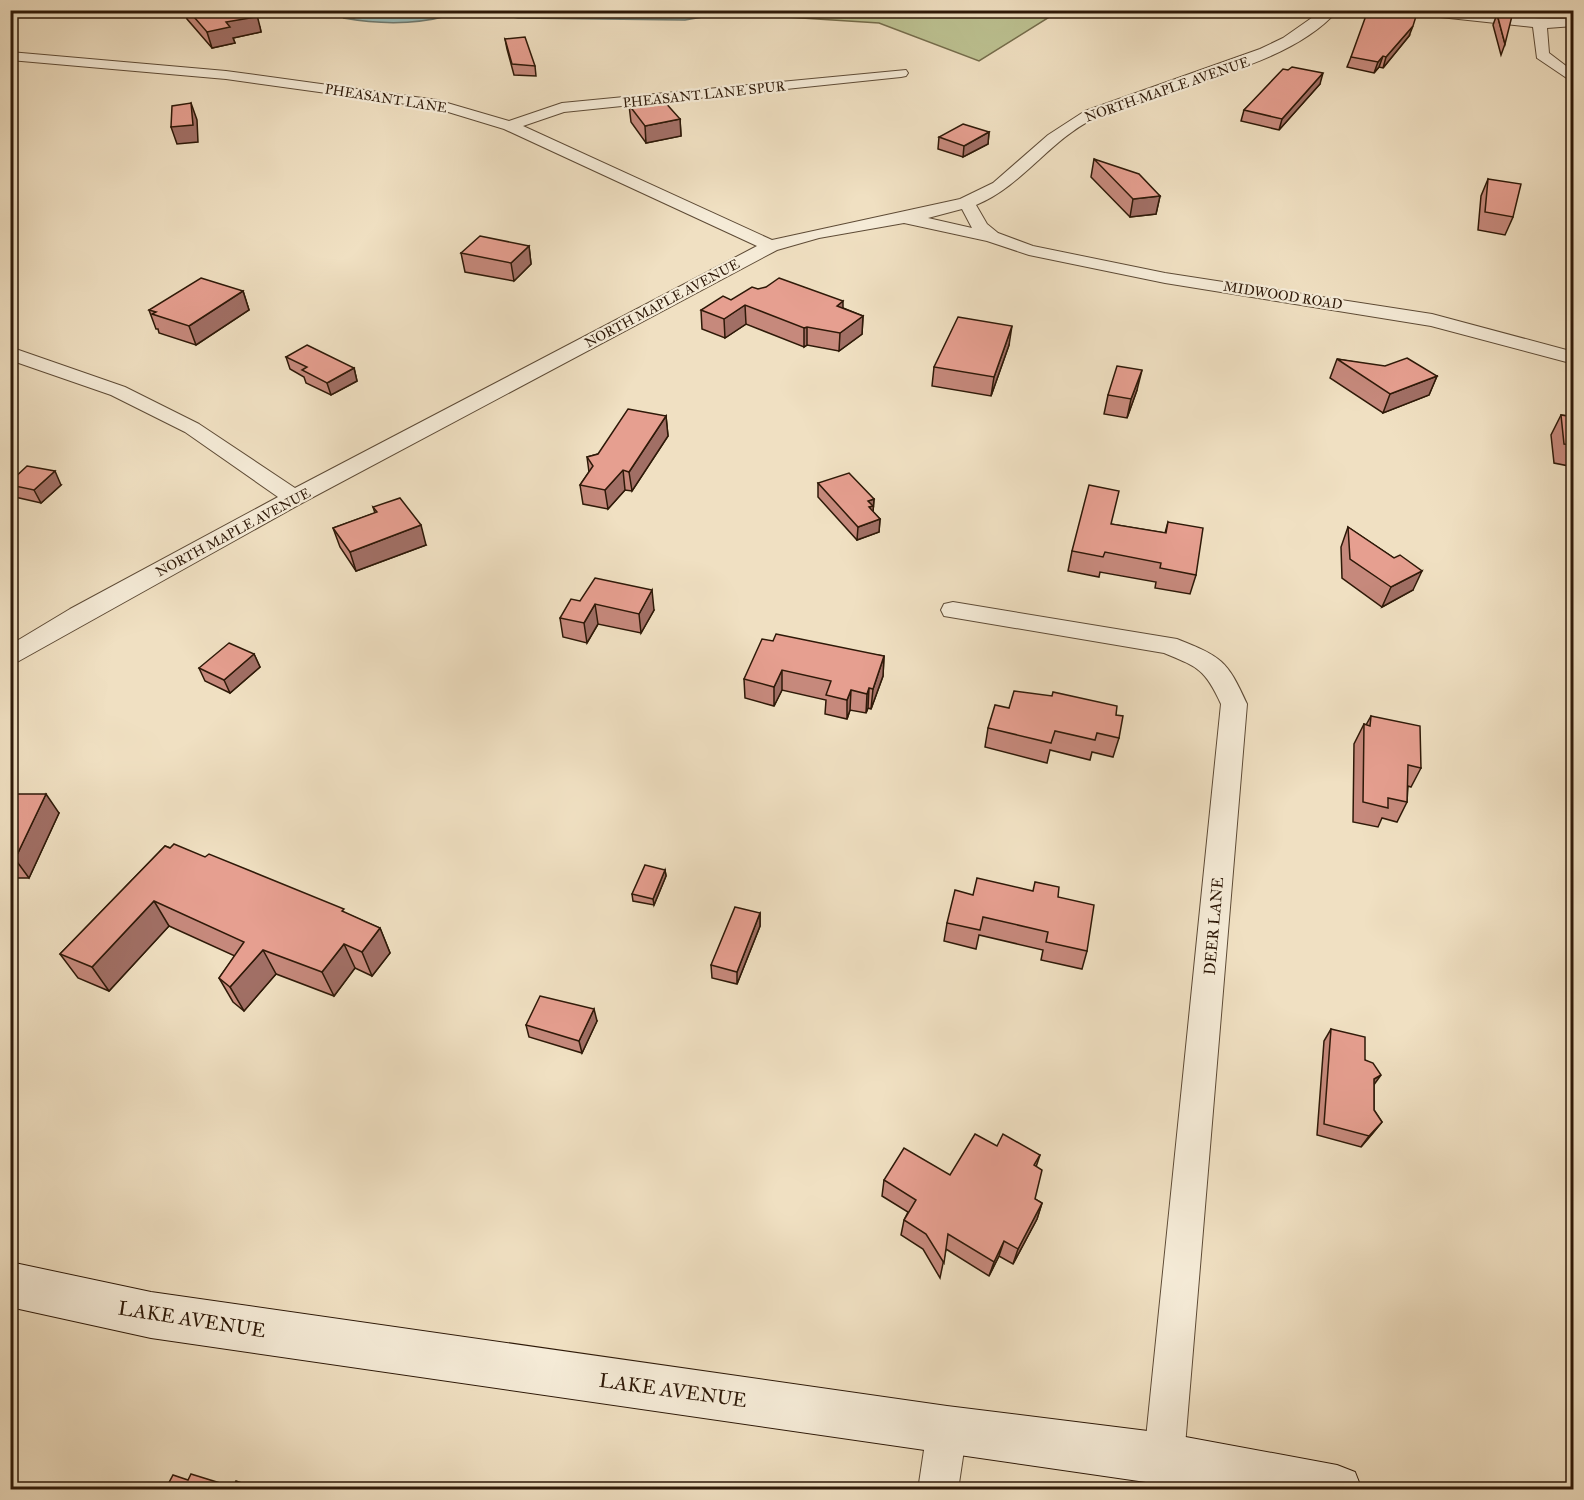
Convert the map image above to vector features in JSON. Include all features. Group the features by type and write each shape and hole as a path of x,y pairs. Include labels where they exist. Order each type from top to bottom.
{"main road":[{"name":"LAKE AVENUE","path":"10,1284 151,1315 946,1430 1164,1458 1337,1490"}],"street":[{"name":"NORTH MAPLE AVENUE","path":"10,657 79,615 294,498 771,246 816,232 904,218 967,203 1017,172 1081,118 1266,54 1302,34 1332,10"},
{"path":"1412,10 1540,24 1574,22"},
{"path":"1540,24 1542,55 1574,80"},
{"name":"PHEASANT LANE","path":"10,56 226,75 437,104 509,126 771,246"},
{"name":"PHEASANT LANE SPUR","path":"509,126 561,108 901,74"},
{"path":"967,203 980,227 992,237"},
{"name":"MIDWOOD ROAD","path":"904,218 992,237 1029,250 1099,266 1432,320 1574,358"},
{"path":"10,353 118,391 192,428 294,498"},
{"name":"DEER LANE","path":"953,610 1168,645 1198,657 1220,673 1234,704 1164,1458"},
{"path":"938,1490 946,1430"}],"green space":[{"path":"778,11 1059,11 979,61 879,23 786,17"}],"water":[{"path":"449,11 447,16 408,22 343,18"},
{"path":"496,11 738,11 685,20 518,18 500,15"}],"building":[{"path":"188,10 247,10 256,11 256,17 226,22 230,27 207,32"},
{"path":"1368,10 1418,10 1413,26 1386,57 1383,56 1378,62 1351,57"},
{"path":"1497,14 1512,16 1505,44"},
{"path":"525,37 535,66 512,64 505,39"},
{"path":"1292,67 1323,73 1282,119 1244,110 1283,69 1288,70"},
{"path":"663,100 680,119 645,126 629,105"},
{"path":"191,103 193,125 171,127 172,106"},
{"path":"963,124 989,132 964,146 939,137"},
{"path":"1094,159 1139,174 1160,196 1133,199"},
{"path":"1488,179 1521,184 1513,217 1485,212"},
{"path":"480,236 529,246 511,263 461,253"},
{"path":"201,278 243,291 189,326 152,314 156,312 149,310"},
{"path":"779,278 843,301 837,306 863,316 840,333 804,328 745,305 724,319 701,310 723,296 731,300 752,287 758,289 766,287"},
{"path":"958,317 1012,326 994,377 934,367"},
{"path":"307,345 354,368 327,383 302,370 307,367 286,357"},
{"path":"1407,358 1437,376 1390,394 1337,359 1385,366"},
{"path":"1117,366 1142,370 1131,399 1108,395"},
{"path":"628,409 666,416 629,472 623,470 605,490 580,485 593,466 587,457 598,454"},
{"path":"1561,415 1574,417 1574,445 1564,444"},
{"path":"27,466 55,471 34,490 10,485 10,482"},
{"path":"849,473 874,499 868,501 873,506 869,507 880,519 858,527 818,483"},
{"path":"1089,485 1119,491 1111,524 1166,533 1168,522 1203,528 1196,575 1160,568 1161,563 1105,552 1103,557 1072,551"},
{"path":"400,498 421,525 350,552 333,528 377,512 373,507"},
{"path":"1348,527 1394,558 1400,555 1422,571 1391,587 1350,559"},
{"path":"595,578 652,590 639,614 595,604 584,623 560,618 571,599 580,601"},
{"path":"776,634 884,656 873,689 869,688 867,694 851,690 847,700 826,695 831,681 782,670 774,687 744,679 762,639 773,641"},
{"path":"229,643 254,654 224,680 199,668"},
{"path":"1014,691 1052,696 1053,692 1117,706 1116,715 1123,716 1119,738 1097,733 1095,740 1055,731 1051,743 988,728 995,705 1009,708"},
{"path":"1371,716 1420,726 1421,768 1408,765 1407,802 1388,798 1388,808 1363,802 1364,724 1370,726"},
{"path":"10,794 46,794 15,859 10,859"},
{"path":"174,844 205,857 209,854 344,909 342,911 380,928 362,952 344,944 322,972 263,950 230,987 219,978 244,942 154,901 92,967 60,954 165,846 170,848"},
{"path":"645,865 665,870 653,899 632,894"},
{"path":"977,878 1033,891 1035,882 1059,887 1058,897 1094,905 1087,951 1046,942 1048,932 983,917 980,930 947,923 955,890 973,895"},
{"path":"735,907 760,913 737,972 711,965"},
{"path":"540,996 594,1009 579,1041 526,1025"},
{"path":"1331,1029 1365,1037 1365,1060 1373,1063 1381,1075 1374,1079 1374,1110 1382,1122 1369,1136 1324,1124"},
{"path":"975,1134 997,1146 1003,1134 1040,1155 1034,1165 1042,1170 1035,1199 1042,1203 1018,1249 1004,1241 994,1262 948,1234 944,1263 926,1234 904,1220 916,1200 884,1180 904,1148 950,1175"},
{"path":"191,1474 233,1487 236,1481 261,1490 165,1490 173,1475 188,1480"}],"waterway":[{"path":"301,10 354,18"}]}
